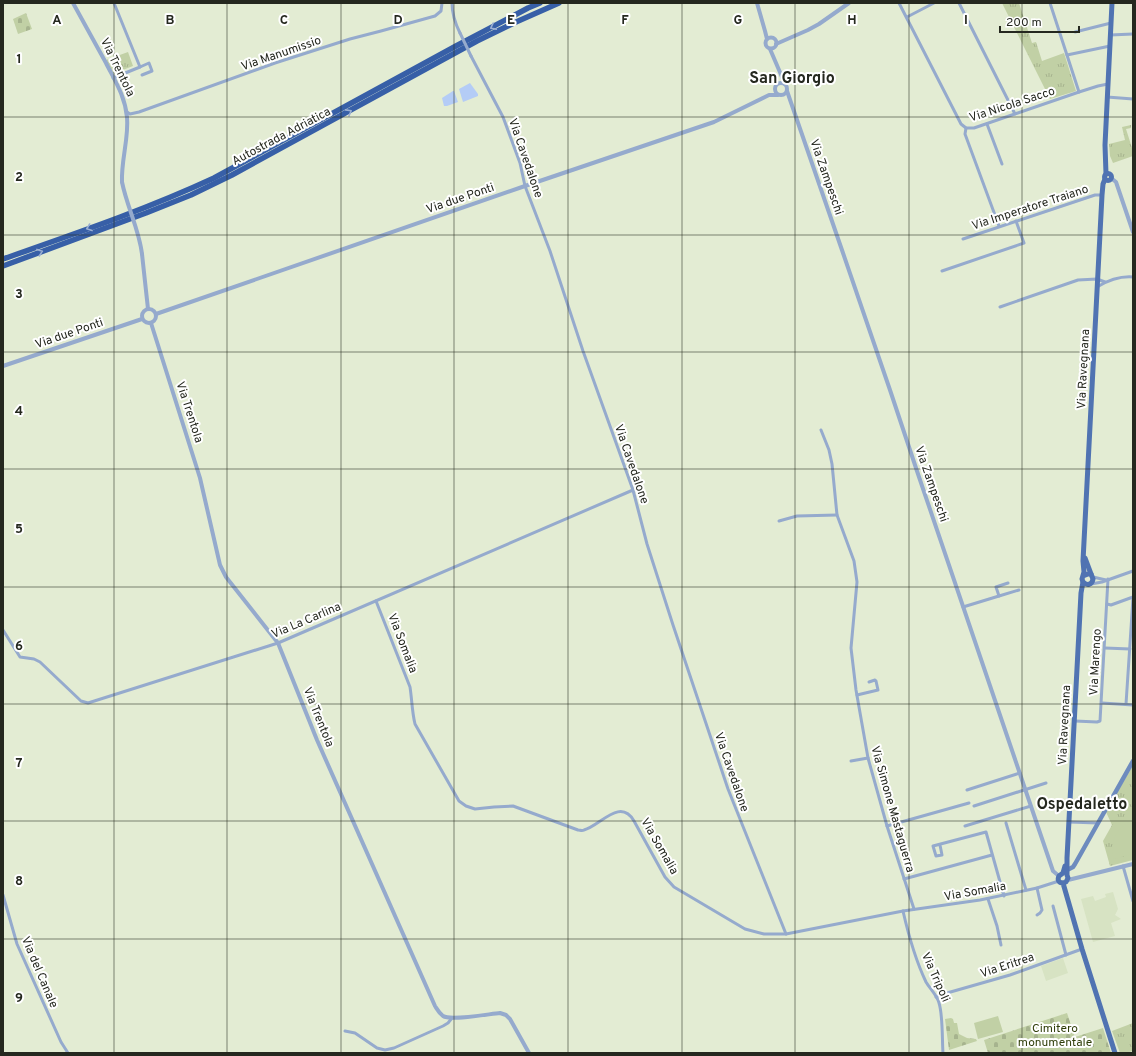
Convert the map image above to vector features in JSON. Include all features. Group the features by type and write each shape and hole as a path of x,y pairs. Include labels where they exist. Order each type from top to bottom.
{"highway":[{"name":"Autostrada Adriatica","path":"3,259 146,207 214,178 456,46 540,3"},
{"name":"Autostrada Adriatica","path":"3,266 191,195 232,175 477,42 516,22 559,3"}],"main road":[{"name":"Via Ravegnana","path":"1083,576 1102,195 1107,178 1104,145 1112,3"},
{"name":"Via Ravegnana","path":"1084,555 1092,576"},
{"path":"1088,574 1092,576 1093,581 1087,584 1082,579 1083,576 1088,574"},
{"name":"Via Ravegnana","path":"1064,877 1068,860 1081,593 1087,584"},
{"path":"1116,1053 1082,949 1064,877 1073,867 1133,761"},
{"path":"1068,860 1069,865 1072,865 1078,858"}],"street":[{"name":"Via Trentola","path":"73,3 124,99 127,129 122,182 138,233 142,254 148,309"},
{"path":"114,3 140,67"},
{"name":"Via Manumissio","path":"125,106 128,114 133,114 275,63 343,41 435,16 440,11 442,3"},
{"name":"Via Cavedalone","path":"452,3 452,12 460,33 503,117 520,163 525,186 550,251 582,351 633,490 647,544 728,789 786,934"},
{"path":"757,3 767,39 765,42 766,46 773,47 784,40 820,24 849,3"},
{"name":"Via Nicola Sacco","path":"899,3 961,124 966,128 974,128 987,124 1079,92 1108,84"},
{"path":"907,17 934,3"},
{"path":"959,3 1015,114"},
{"path":"1050,3 1079,92"},
{"path":"1075,32 1111,23"},
{"path":"765,31 776,41 773,47 773,56 787,87 787,94 781,96 778,95 775,88 780,83 782,78"},
{"path":"1110,36 1133,34"},
{"path":"767,39 773,38 784,40"},
{"path":"1067,55 1110,46"},
{"path":"113,78 149,63 152,71 142,75"},
{"path":"780,83 785,84"},
{"name":"Via due Ponti","path":"156,314 714,122 769,95 775,88"},
{"name":"Via Zampeschi","path":"787,94 890,390 1053,871 1064,877"},
{"name":"Via due Ponti","path":"769,95 778,95"},
{"path":"1107,97 1133,99"},
{"path":"987,124 1002,164"},
{"path":"966,128 965,134 999,226"},
{"path":"1107,178 1116,182 1133,232"},
{"name":"Via Imperatore Traiano","path":"963,239 1095,195 1102,195"},
{"path":"942,271 1024,243 1016,221"},
{"path":"1097,287 1105,282 1124,277 1133,277"},
{"path":"1000,306 1078,280 1097,279 1105,282"},
{"path":"148,309 153,310 156,314 155,321 151,323 144,322 142,318 143,312 148,309"},
{"name":"Via due Ponti","path":"3,366 142,318"},
{"name":"Via Trentola","path":"151,323 200,478 220,565 226,577 278,643 320,747 435,1006 444,1016 452,1018"},
{"name":"Via Simone Mastaguerra","path":"821,430 828,445 832,464 837,514 854,561 856,582 851,648 856,696 868,758 887,826 914,909"},
{"name":"Via La Carlina","path":"3,630 20,657 34,659 40,662 81,701 88,703 278,643 633,490"},
{"path":"778,521 797,516 837,514"},
{"path":"1087,584 1096,584 1133,571"},
{"path":"1092,576 1107,580"},
{"name":"Via Marengo","path":"1075,721 1099,722 1100,718 1105,648 1107,580"},
{"path":"999,596 996,587 1008,583"},
{"path":"963,607 1019,590"},
{"path":"1107,604 1111,605 1133,598 1132,637 1130,649 1131,662 1126,704"},
{"name":"Via Somalia","path":"376,600 410,687 412,712 415,724 459,801 466,806 475,809 494,806 513,806 578,830 584,830 618,811 626,813 632,817 665,877 674,887 745,929 764,934 786,934 914,909 1004,896 1037,888 1064,877"},
{"path":"1105,648 1130,649"},
{"path":"856,696 878,690 875,680 868,682"},
{"path":"1102,703 1133,705"},
{"path":"852,761 868,758"},
{"path":"967,790 1020,773"},
{"path":"974,806 1046,783"},
{"path":"887,826 969,803"},
{"path":"965,826 1031,806"},
{"path":"1069,822 1098,823"},
{"path":"1006,823 1026,890"},
{"path":"940,845 986,832 1004,896"},
{"path":"957,835 959,840"},
{"path":"904,879 992,855"},
{"path":"1064,877 1133,864"},
{"path":"1123,866 1133,901"},
{"path":"1037,888 1042,911 1037,915"},
{"name":"Via del Canale","path":"3,895 17,944 61,1042 68,1053"},
{"path":"988,899 997,926 1001,945"},
{"path":"1053,906 1066,955"},
{"name":"Via Tripoli","path":"903,911 908,932 922,971 926,981 936,997 940,1008 943,1053"},
{"name":"Via Eritrea","path":"936,997 1010,975 1082,949"},
{"path":"345,1031 355,1033 377,1048 389,1050 448,1023 452,1018 500,1013 506,1015 510,1019 528,1053"}],"shaded area":[{"path":"1113,892 1118,909 1115,915 1121,919 1111,923 1115,936 1093,942 1081,899 1093,896 1095,901 1106,897 1105,894"},
{"path":"1063,958 1068,973 1046,981 1041,966"}],"green space":[{"path":"1002,3 1019,3 1032,43 1036,42 1042,61 1064,53 1076,91 1050,99"},
{"path":"26,13 32,29 18,34 13,19"},
{"path":"128,52 133,66 113,73 106,60"},
{"path":"1131,125 1131,128 1126,129 1133,151 1133,156 1113,163 1110,156 1109,144 1125,140 1122,127"},
{"path":"1133,765 1133,860 1110,866 1103,841 1112,825 1106,812"},
{"path":"1133,820 1133,854 1114,859 1113,847 1116,836 1127,823"},
{"name":"Cimitero monumentale","path":"1067,1013 1075,1037 1103,1028 1111,1053 988,1053 984,1040"},
{"path":"998,1016 1003,1032 978,1039 974,1023"},
{"path":"945,1019 953,1019 954,1023 957,1023 959,1034 967,1038 976,1039 977,1041 949,1050"},
{"path":"1133,1023 1133,1051 1120,1053 1112,1031"}],"water":[{"path":"470,83 478,96 463,102 459,89"},
{"path":"453,91 458,102 444,106 442,98"}],"district":[{"name":"San Giorgio","path":"792,77"},
{"name":"Ospedaletto","path":"1082,803"}]}
